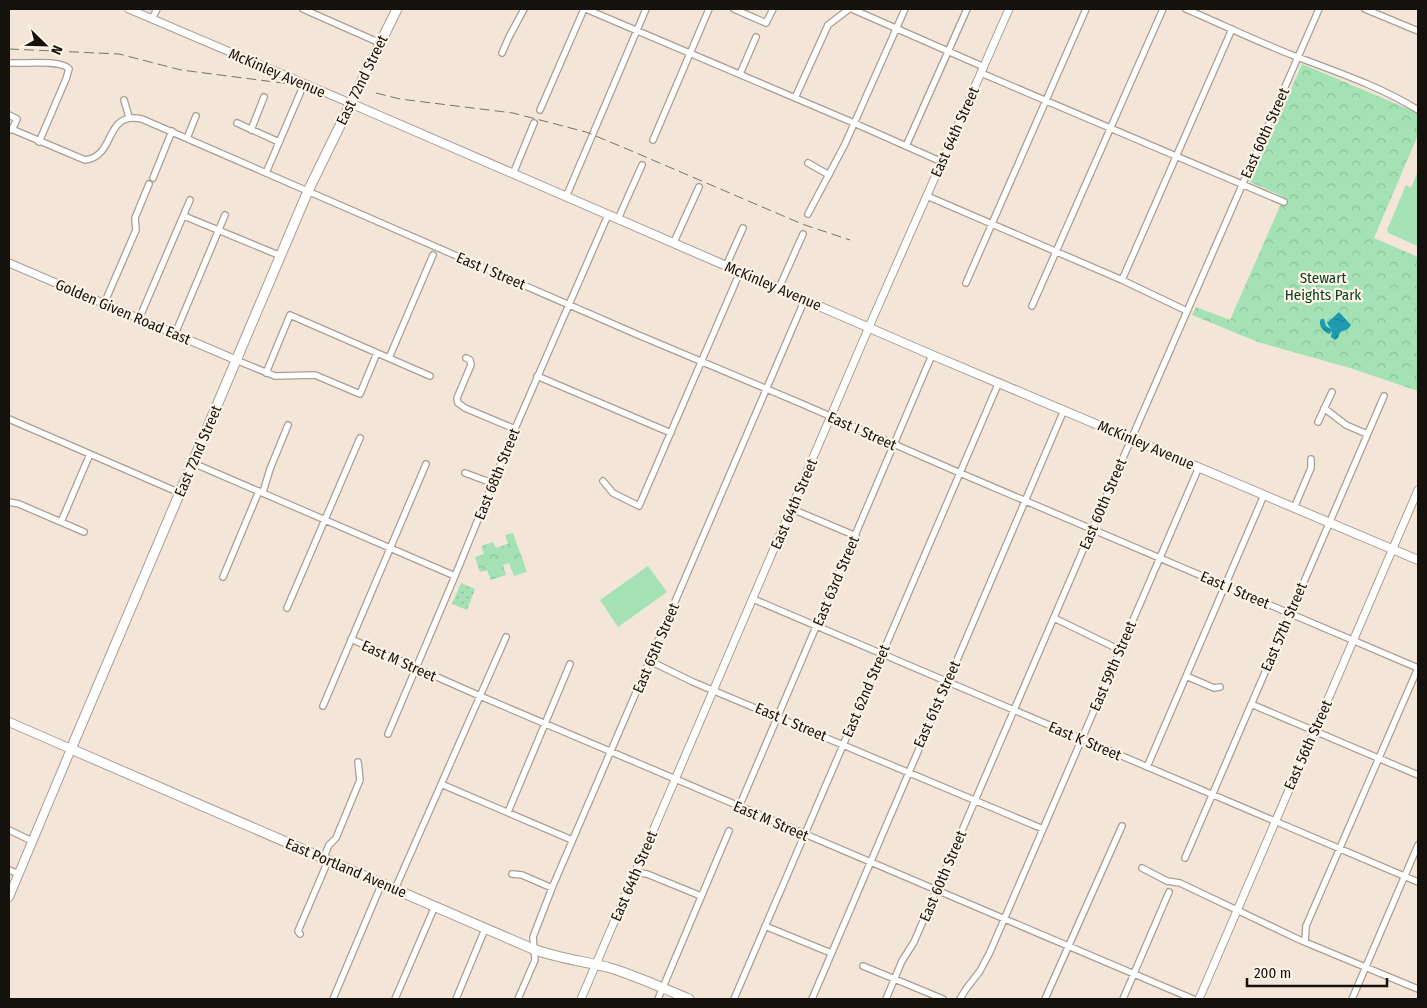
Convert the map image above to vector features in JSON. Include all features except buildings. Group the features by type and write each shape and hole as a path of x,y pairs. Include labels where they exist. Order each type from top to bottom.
{"main road":[{"name":"East 72nd Street","path":"9,897 308,191 397,9"},
{"name":"McKinley Avenue","path":"350,104 674,242 932,355 1418,560"},
{"name":"East Portland Avenue","path":"9,722 532,949 557,957 629,974 689,999"}],"street":[{"name":"McKinley Avenue","path":"129,9 350,104"},
{"path":"152,19 156,9"},
{"path":"303,9 380,43"},
{"path":"502,53 524,9"},
{"path":"540,110 585,9 942,162"},
{"path":"566,197 646,9"},
{"path":"653,140 709,9"},
{"path":"734,9 766,23 773,9"},
{"path":"795,98 828,25 849,9"},
{"path":"852,9 948,52 1045,100 1242,186 1284,202"},
{"path":"808,214 854,123 905,9"},
{"path":"906,146 967,9"},
{"name":"East 64th Street","path":"581,999 869,327 1009,9"},
{"path":"966,283 1086,9"},
{"path":"1032,306 1163,9"},
{"path":"1186,9 1406,102 1418,110"},
{"name":"East 60th Street","path":"886,999 902,961 914,942 1319,9"},
{"path":"1365,9 1418,32"},
{"path":"1122,280 1232,29"},
{"path":"740,74 756,37"},
{"path":"9,63 56,64 68,67 69,72 39,142"},
{"path":"266,173 304,84"},
{"path":"251,130 264,97"},
{"path":"9,115 17,119 10,129 79,159 93,159 104,149 119,122 129,117 124,100"},
{"path":"187,138 196,116"},
{"name":"East I Street","path":"129,117 142,119 172,131 831,418 1418,668"},
{"path":"237,123 279,142"},
{"path":"512,174 534,123"},
{"path":"153,178 172,131"},
{"path":"808,163 829,175"},
{"path":"618,219 642,165"},
{"path":"104,304 136,230 135,218 149,184"},
{"path":"674,242 699,187"},
{"path":"927,196 1122,280 1187,311"},
{"path":"139,319 190,200"},
{"path":"175,334 225,215"},
{"name":"East 68th Street","path":"388,734 537,376 608,215"},
{"path":"184,216 281,256"},
{"path":"726,266 743,228"},
{"path":"779,288 803,234"},
{"path":"389,358 433,255"},
{"name":"Golden Given Road East","path":"9,263 236,360"},
{"path":"603,481 613,492 639,506 740,272"},
{"name":"East 65th Street","path":"518,999 535,960 532,949 533,937 552,888 768,389 805,299"},
{"path":"266,372 290,315 430,376"},
{"path":"236,360 280,377 315,374 360,394 377,353"},
{"name":"East 63rd Street","path":"739,807 932,355"},
{"path":"466,358 470,360 471,365 457,398 458,404 515,429"},
{"path":"537,376 671,433"},
{"name":"East 62nd Street","path":"734,999 998,382"},
{"path":"1318,422 1332,392"},
{"name":"East 57th Street","path":"1185,858 1384,396"},
{"path":"1324,408 1346,425 1367,434"},
{"name":"East 61st Street","path":"812,999 1064,410"},
{"path":"9,419 180,493"},
{"path":"223,577 261,492 288,425"},
{"path":"287,608 360,438"},
{"path":"61,522 90,454"},
{"path":"1294,508 1312,468 1311,458"},
{"path":"193,463 455,576"},
{"path":"323,706 426,464"},
{"name":"East 59th Street","path":"960,999 983,965 1199,467"},
{"path":"465,473 492,483"},
{"name":"East 56th Street","path":"1199,999 1418,490"},
{"path":"1147,767 1264,495"},
{"path":"9,502 19,504 84,532"},
{"path":"792,509 856,536"},
{"name":"East K Street","path":"753,600 1418,882"},
{"path":"1054,618 1120,650"},
{"path":"395,889 506,637"},
{"name":"East M Street","path":"351,639 1003,920 1193,999"},
{"name":"East L Street","path":"650,661 714,690 1043,829"},
{"path":"508,812 570,664"},
{"path":"1305,942 1306,926 1418,668"},
{"path":"1186,676 1214,688 1220,687"},
{"path":"1251,704 1418,775"},
{"path":"300,934 298,931 326,860 329,845 336,838 360,780 358,762"},
{"path":"441,784 572,840"},
{"path":"1045,999 1122,826"},
{"path":"9,830 32,841"},
{"path":"658,999 729,831"},
{"path":"1352,999 1418,845"},
{"path":"1142,868 1167,881 1180,883 1305,942 1418,989"},
{"path":"9,870 19,874"},
{"path":"635,872 647,874 701,896"},
{"path":"512,874 521,875 552,888"},
{"path":"333,999 382,883"},
{"path":"1123,999 1169,892"},
{"path":"395,999 435,906"},
{"path":"765,926 831,953"},
{"path":"456,999 485,929"},
{"path":"863,966 943,999"}],"green space":[{"name":"Stewart Heights Park","path":"1302,64 1411,110 1418,115 1418,135 1374,238 1418,257 1418,391 1350,368 1258,342 1192,315 1196,307 1230,320 1284,197 1250,182"},
{"path":"1418,171 1418,246 1388,233 1387,230 1406,185 1411,188"},
{"path":"513,533 527,572 514,576 509,563 503,565 506,575 491,580 487,570 480,572 475,557 484,554 481,546 493,542 496,548 508,544 505,535"},
{"path":"648,566 667,592 618,627 600,600"},
{"path":"461,583 475,589 467,610 452,604"}],"water":[{"path":"1339,312 1351,325 1348,329 1340,332 1335,340 1331,337 1332,331 1329,334 1325,332 1320,326 1320,321 1324,319 1326,326 1331,329 1327,323"}],"railway":[{"path":"9,49 119,54 181,70 306,86"},
{"path":"376,93 400,99 513,113 586,132 802,224 850,240"}]}
